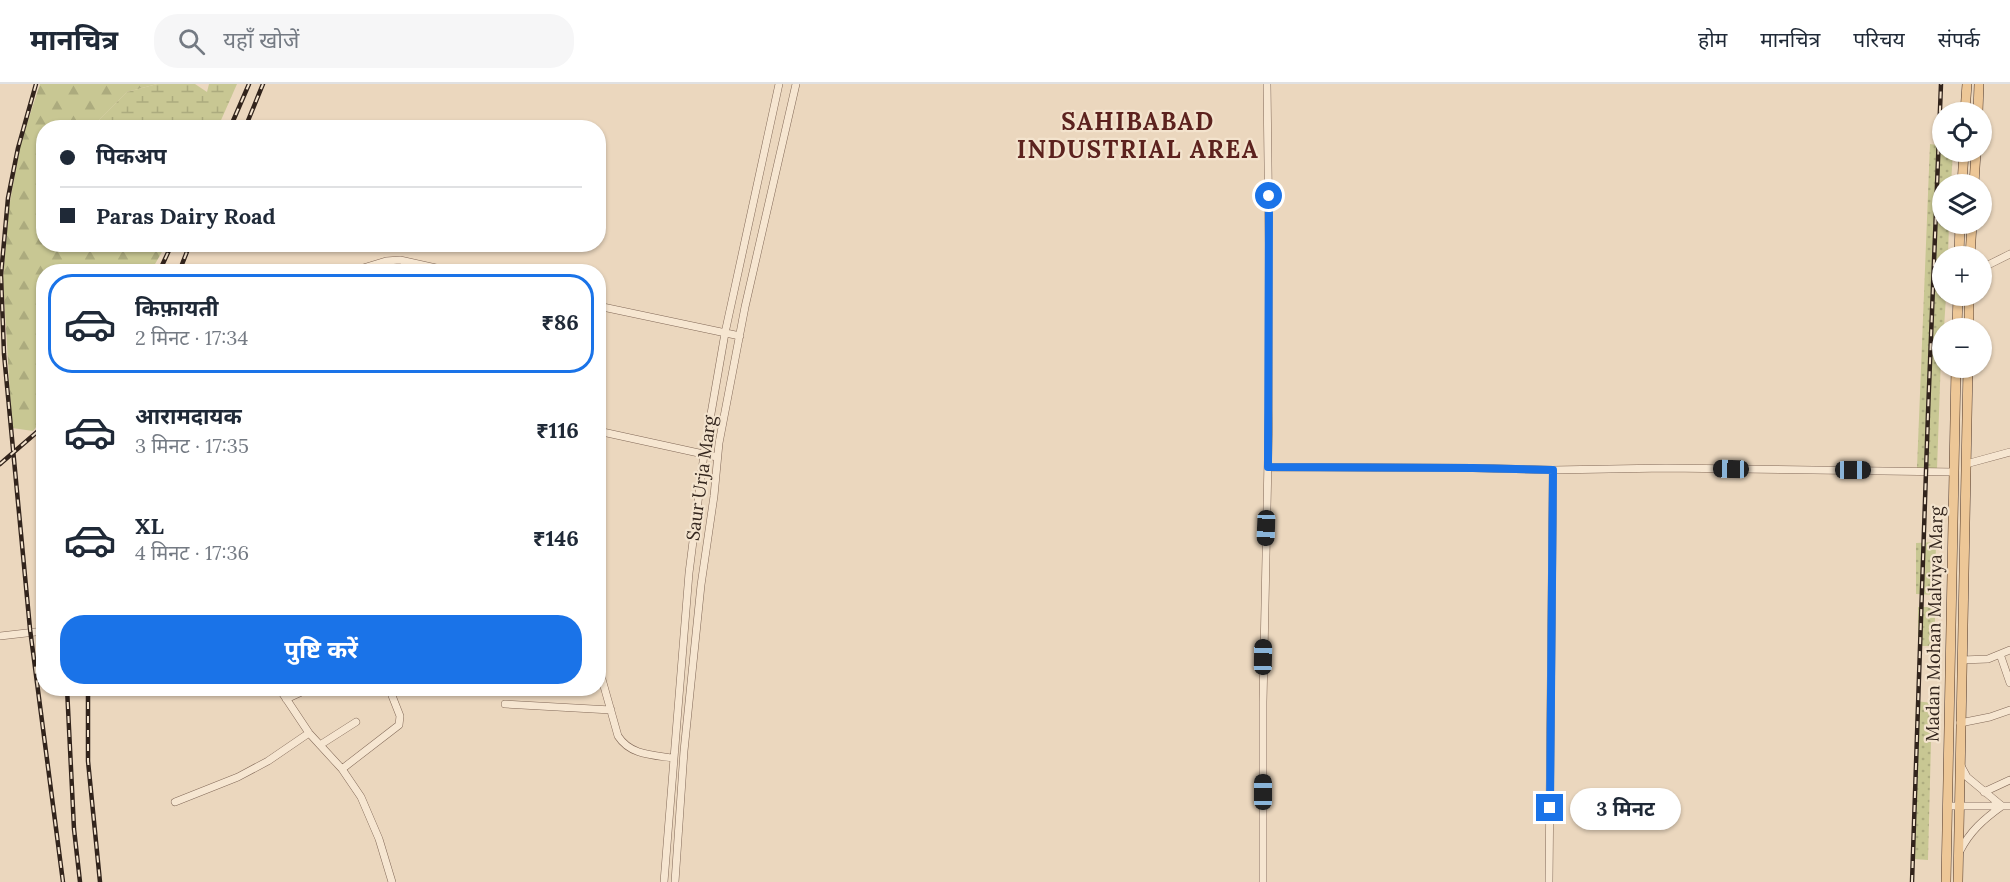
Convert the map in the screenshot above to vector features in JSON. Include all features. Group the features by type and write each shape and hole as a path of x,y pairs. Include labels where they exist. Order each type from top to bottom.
{"main road":[{"path":"1966,102 1967,84"},
{"path":"1978,102 1979,84"},
{"name":"Madan Mohan Malviya Marg","path":"1947,882 1956,378"},
{"name":"Madan Mohan Malviya Marg","path":"1958,882 1968,378"}],"street":[{"name":"Saur Urja Marg","path":"664,882 689,573 704,454 725,333 779,84"},
{"name":"Saur Urja Marg","path":"675,882 685,740 717,457 740,336 796,84"},
{"path":"1263,882 1263,702 1268,467 1267,84"},
{"path":"1992,263 2010,254"},
{"path":"376,264 400,260 418,264"},
{"path":"606,308 740,336"},
{"path":"606,433 717,457"},
{"path":"1966,464 2010,452"},
{"path":"1268,467 1553,470 1673,468 1954,472"},
{"path":"1549,882 1553,470"},
{"path":"0,636 36,632"},
{"path":"1962,660 1988,659 2010,650"},
{"path":"2000,654 2010,683"},
{"path":"606,693 618,736 623,744 630,750 673,758"},
{"path":"284,696 309,733 342,769 367,807 380,839 392,882"},
{"path":"286,699 293,696"},
{"path":"342,769 399,725 400,716 393,696"},
{"path":"505,704 611,710"},
{"path":"1960,723 2010,710"},
{"path":"320,745 356,722"},
{"path":"175,802 238,777 268,761 309,733"},
{"path":"1960,764 1966,777 2006,806"},
{"path":"1984,792 2010,780"},
{"path":"1947,806 2006,806"},
{"path":"1959,854 1969,835 1983,819 2006,806"}],"green space":[{"path":"40,84 157,84 127,92 99,120 36,120 36,252 162,252 155,264 36,264 36,427 33,431 12,428 3,279 9,207 21,142"},
{"path":"157,84 195,84 207,92 209,84 237,84 221,120 99,120 127,92"},
{"path":"1930,144 1932,144 1932,162 1952,162 1952,174 1932,174 1932,234 1949,234 1948,246 1932,246 1932,306 1945,306 1945,318 1932,318 1932,378 1940,378 1937,469 1917,468"},
{"path":"1936,542 1935,595 1916,594 1916,543"},
{"path":"1918,607 1935,607 1935,646 1918,646"},
{"path":"1916,701 1932,703 1928,860 1913,859"}],"railway":[{"path":"36,84 18,148 8,198 1,275 4,354 36,675"},
{"path":"233,120 249,84"},
{"path":"248,120 263,84"},
{"path":"1912,882 1941,84"},
{"path":"163,264 168,252"},
{"path":"182,264 187,252"},
{"path":"0,464 36,433"},
{"path":"39,696 63,882"},
{"path":"67,696 74,829 80,882"},
{"path":"88,696 88,761 100,882"}],"district":[{"name":"SAHIBABAD INDUSTRIAL AREA","path":"1138,135"}],"route":[{"path":"1269,196 1268,467 1553,470 1550,808"}]}
